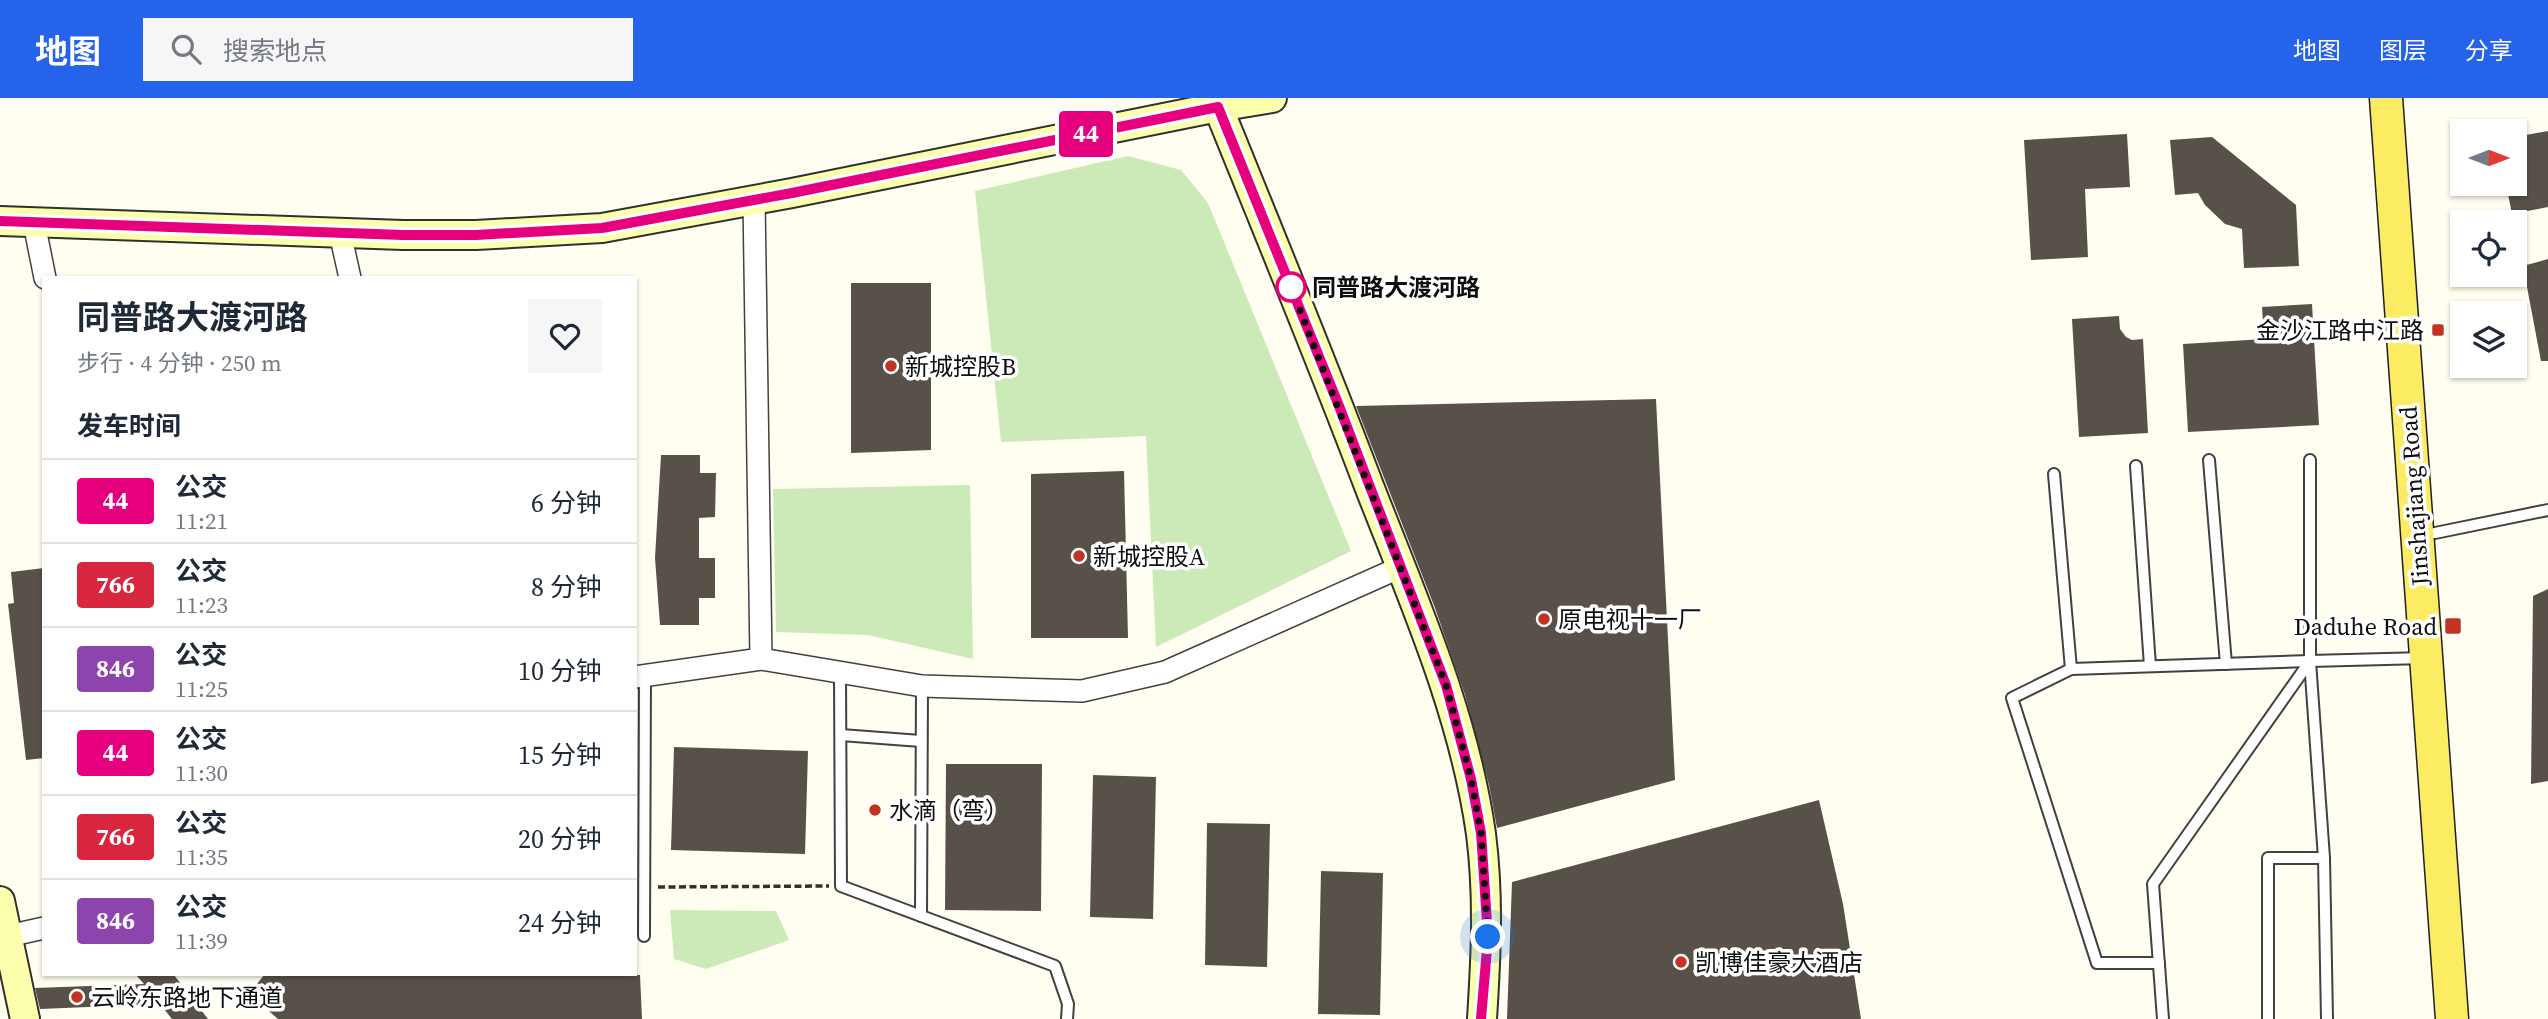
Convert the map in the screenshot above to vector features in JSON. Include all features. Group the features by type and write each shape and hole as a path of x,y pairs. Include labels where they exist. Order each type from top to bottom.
{"main road":[{"name":"Jinshajiang Road","path":"2386,98 2452,1019"},
{"name":"Jinshajiang Road","path":"2404,98 2469,1019"}],"street":[{"path":"0,221 476,235 602,228 754,200 1218,102 1272,98"},
{"path":"1218,102 1446,685 1471,779 1481,833 1488,937 1482,1019"},
{"path":"754,200 761,659"},
{"path":"34,223 45,276"},
{"path":"340,233 350,276"},
{"path":"640,676 761,659 840,670 922,686 1082,691 1165,672 1401,567"},
{"path":"0,901 25,1019"},
{"path":"8,936 42,928"}],"lane":[{"path":"2209,460 2226,664"},
{"path":"2310,460 2310,661 2325,858 2327,1019"},
{"path":"2136,466 2150,666"},
{"path":"2054,474 2071,669"},
{"path":"2435,533 2548,510"},
{"path":"2159,963 2097,963 2012,698 2071,669 2426,657"},
{"path":"2162,1019 2153,884 2310,661"},
{"path":"840,670 842,886 1055,966 1068,1004 1067,1019"},
{"path":"640,676 644,936"},
{"path":"921,916 922,686"},
{"path":"841,735 922,741"},
{"path":"2268,1019 2268,858 2325,858"}],"path":[{"path":"644,887 842,886"}],"green space":[{"path":"1128,156 1181,170 1208,203 1351,551 1156,647 1146,436 1001,442 975,191"},
{"path":"970,485 973,659 868,635 776,632 773,489"},
{"path":"670,910 776,911 789,940 706,969 674,959"}],"building":[{"path":"2548,131 2548,207 2527,211 2511,210 2508,196 2527,196 2527,135"},
{"path":"2127,134 2130,187 2085,189 2088,257 2031,260 2024,140"},
{"path":"2212,137 2296,205 2299,266 2244,268 2242,229 2225,224 2205,205 2198,193 2175,195 2170,140"},
{"path":"2548,259 2548,361 2541,361 2527,287 2527,265"},
{"name":"新城控股B","path":"851,283 931,283 931,450 851,453"},
{"path":"2312,304 2319,425 2188,432 2183,344 2264,339 2262,307"},
{"path":"2119,316 2120,329 2126,337 2132,340 2143,339 2148,433 2079,437 2072,319"},
{"name":"原电视十一厂","path":"1656,399 1675,780 1497,828 1489,785 1465,695 1435,608 1356,406"},
{"path":"661,455 700,455 700,473 716,473 715,517 699,518 699,558 715,558 715,598 699,598 699,625 660,625 655,558"},
{"name":"新城控股A","path":"1124,471 1128,638 1031,638 1031,474"},
{"path":"42,568 42,758 26,760 8,604 14,603 11,572"},
{"path":"2548,589 2548,781 2531,784 2533,596"},
{"path":"674,747 808,751 805,854 671,850"},
{"path":"946,764 1042,764 1041,911 945,910"},
{"path":"1093,775 1156,777 1153,919 1090,917"},
{"name":"凯博佳豪大酒店","path":"1819,800 1843,904 1861,1019 1507,1019 1512,882"},
{"path":"1207,823 1270,824 1267,967 1205,965"},
{"path":"1321,871 1383,873 1380,1015 1318,1014"},
{"path":"640,975 642,1019 278,1019 249,994 263,976"},
{"path":"137,976 175,976 208,1019 172,1019 160,1004 40,1009 35,988 144,984"}],"bus line":[{"name":"44","path":"0,221 403,235 476,235 602,228 792,193 1218,107 1339,406 1446,685 1471,779 1481,833 1488,937 1481,1019"}],"place":[{"name":"同普路大渡河路","path":"1291,287"},
{"name":"金沙江路中江路","path":"2438,330"},
{"name":"新城控股B","path":"891,366"},
{"name":"新城控股A","path":"1079,556"},
{"name":"原电视十一厂","path":"1544,619"},
{"name":"Daduhe Road","path":"2453,626"},
{"name":"水滴（弯）","path":"875,810"},
{"name":"凯博佳豪大酒店","path":"1681,962"},
{"name":"云岭东路地下通道","path":"77,997"}],"route":[{"path":"1291,287 1446,685 1471,779 1481,833 1488,937"}]}
